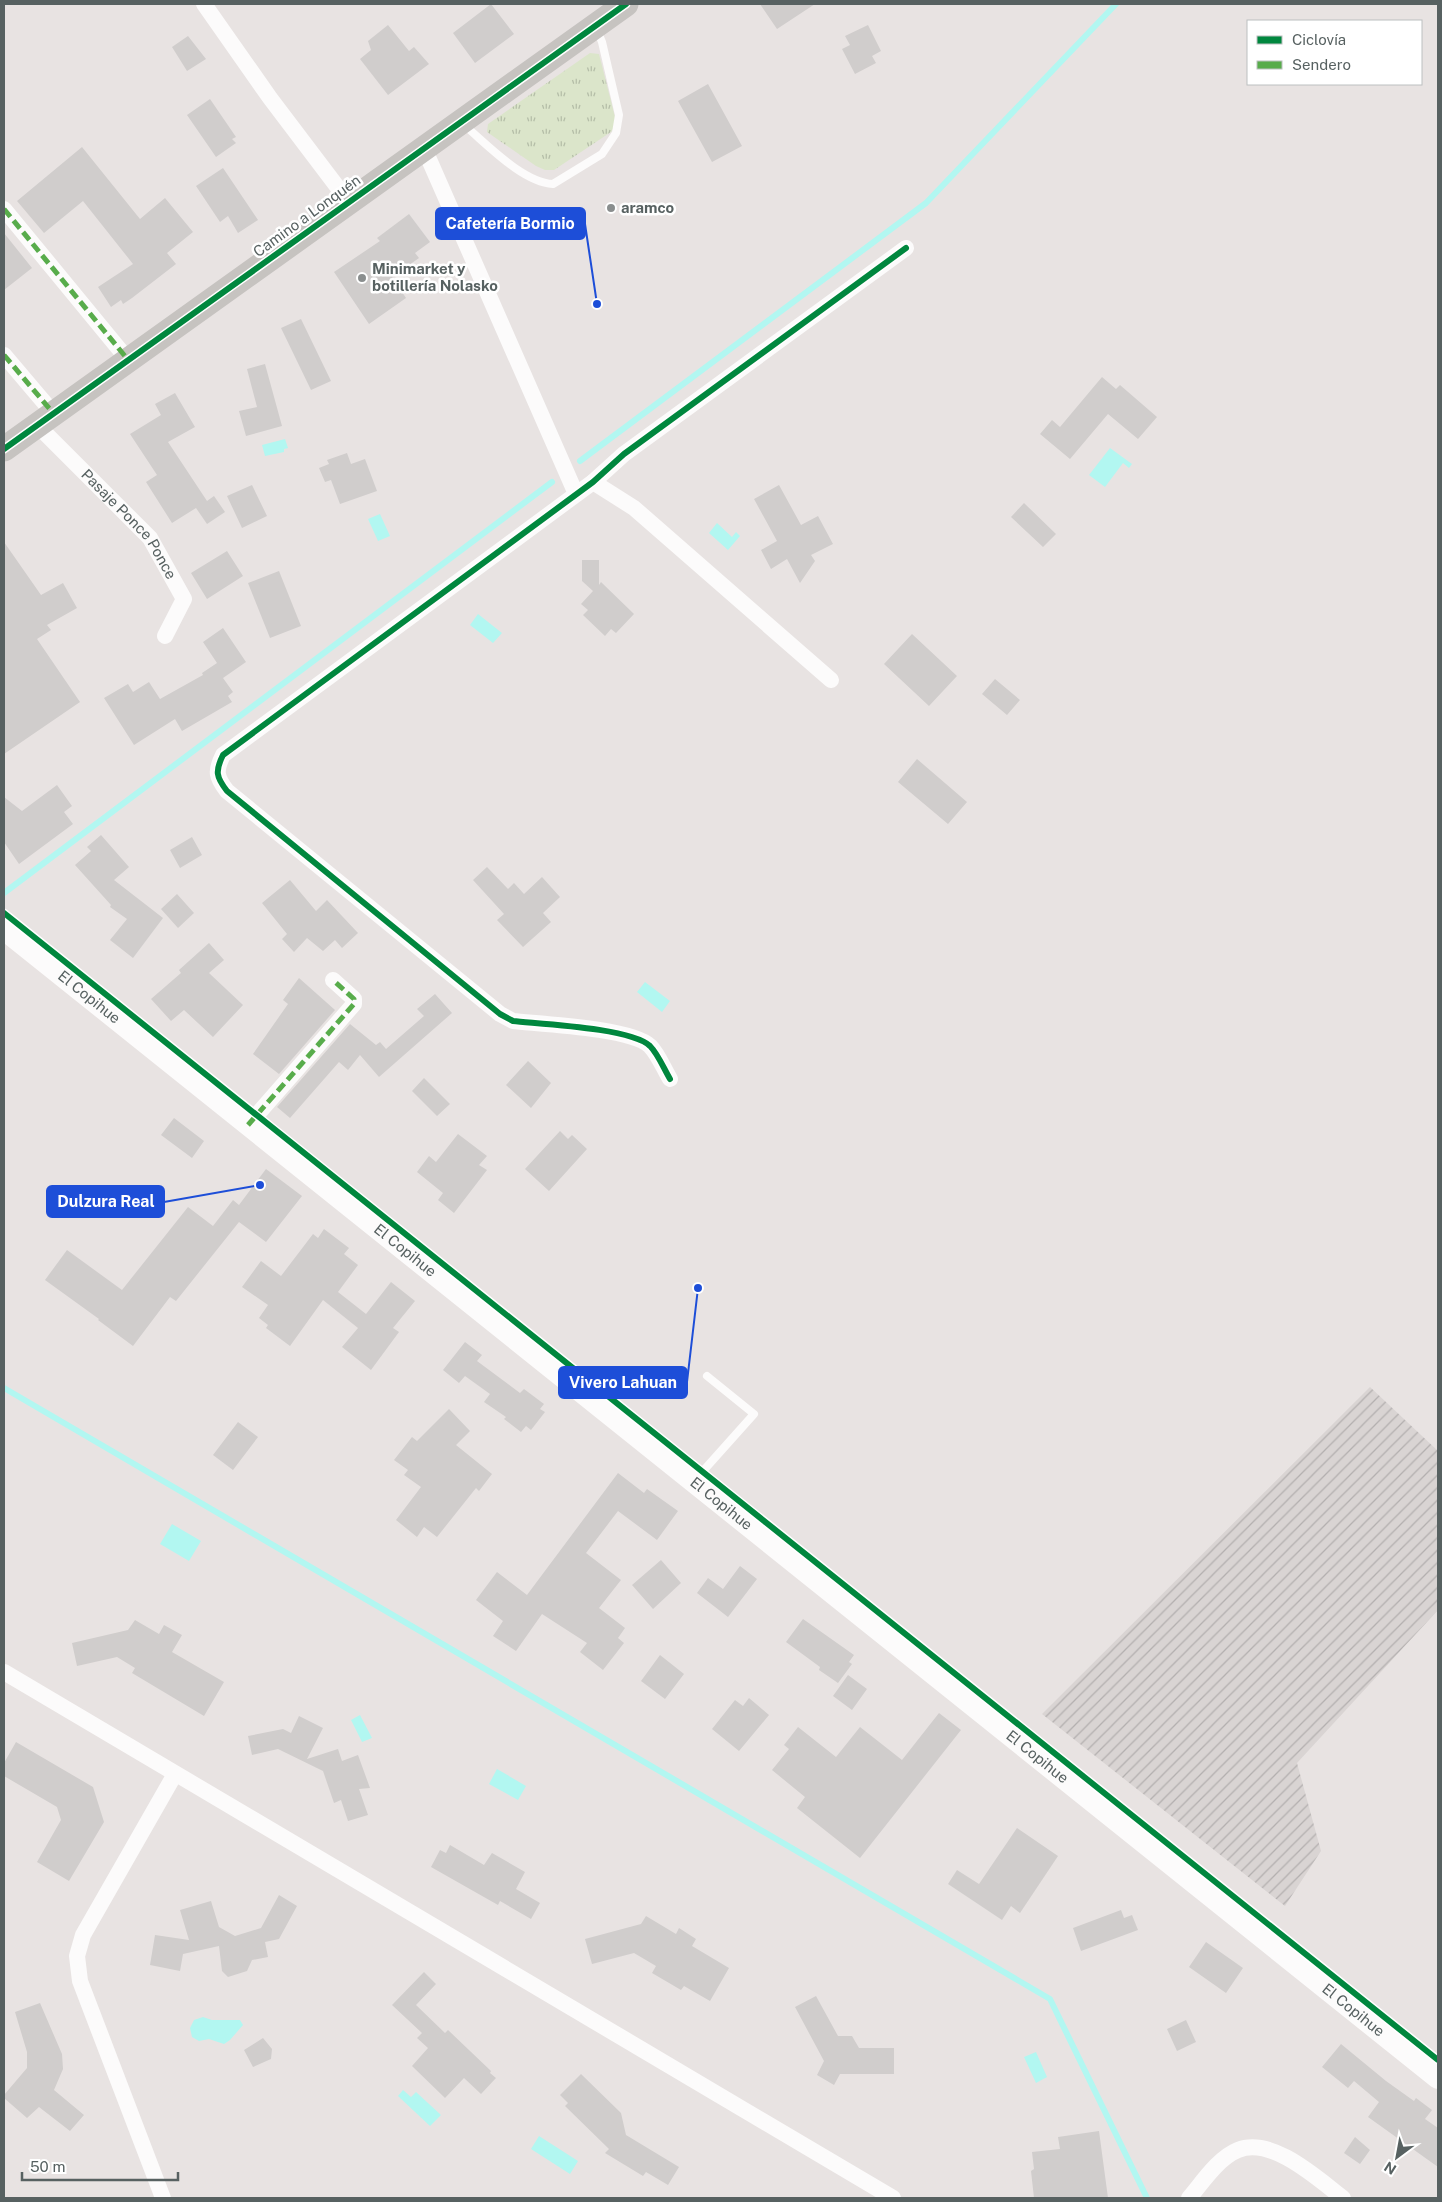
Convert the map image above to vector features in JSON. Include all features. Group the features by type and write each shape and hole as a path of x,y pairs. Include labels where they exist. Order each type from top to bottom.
{"main road":[{"name":"Camino a Lonquén","path":"4,449 129,362 348,201 626,4"},
{"name":"El Copihue","path":"4,929 1438,2078"}],"street":[{"path":"204,4 253,74 348,201"},
{"path":"424,148 576,494"},
{"path":"4,210 129,362"},
{"path":"670,1079 649,1045 635,1039 614,1031 513,1021 500,1014 227,791 218,780 218,765 223,755 593,482 624,454 906,248"},
{"path":"4,355 46,420"},
{"name":"Pasaje Ponce Ponce","path":"46,420 150,538 184,599 165,636"},
{"path":"593,482 634,508 831,680"},
{"path":"248,1125 354,1004 354,998 333,980"},
{"path":"4,1672 893,2198"},
{"path":"163,2198 80,1981 77,1956 83,1935 175,1774"},
{"path":"1188,2198 1224,2159 1237,2150 1248,2147 1277,2153 1294,2161 1343,2198"}],"lane":[{"path":"460,122 527,176 545,183 553,184 602,154 616,133 619,115 602,42 595,26"},
{"path":"694,1481 754,1414 707,1376"}],"shaded area":[{"path":"1370,1387 1438,1451 1438,1610 1297,1763 1321,1851 1285,1906 1042,1714"}],"green space":[{"path":"590,53 599,54 616,121 611,132 554,170 545,170 536,166 487,132 488,124"}],"water":[{"path":"285,439 288,448 284,449 284,452 265,456 262,445"},
{"path":"1110,448 1132,464 1129,468 1123,463 1105,487 1089,475"},
{"path":"380,514 390,536 378,541 368,519"},
{"path":"717,523 732,537 736,532 740,536 728,550 709,533"},
{"path":"478,614 502,633 493,643 470,625"},
{"path":"645,982 670,1001 662,1012 637,992"},
{"path":"172,1524 201,1541 189,1561 160,1544"},
{"path":"360,1715 372,1738 362,1742 351,1720"},
{"path":"497,1769 526,1786 518,1800 489,1784"},
{"path":"203,2017 212,2020 240,2020 243,2025 224,2044 209,2039 199,2041 192,2037 190,2028 194,2020"},
{"path":"1036,2052 1047,2077 1036,2083 1024,2057"},
{"path":"403,2090 411,2097 416,2092 441,2115 430,2126 398,2096"},
{"path":"539,2136 578,2161 570,2174 531,2149"}],"building":[{"path":"491,4 514,34 475,63 453,33"},
{"path":"760,4 815,4 777,29"},
{"path":"388,25 409,51 414,47 429,64 388,95 360,59 371,50 368,41"},
{"path":"868,25 881,51 872,56 876,63 855,74 842,49 850,45 845,36"},
{"path":"188,36 206,59 187,71 172,47"},
{"path":"708,84 742,146 712,162 678,101"},
{"path":"210,99 236,137 232,139 236,143 216,157 187,115"},
{"path":"82,147 140,219 165,198 193,232 167,253 176,264 123,304 121,300 111,307 98,287 133,264 83,201 44,233 17,201"},
{"path":"223,168 258,220 238,233 228,216 220,222 196,186"},
{"path":"409,214 430,242 415,253 419,258 392,277 406,298 369,324 334,272 380,241 377,238"},
{"path":"4,233 32,268 4,290"},
{"path":"301,319 331,381 311,390 281,328"},
{"path":"265,364 282,426 246,436 239,411 257,407 247,369"},
{"path":"1102,377 1116,389 1120,385 1157,417 1138,439 1108,414 1070,459 1040,434 1052,420 1060,427"},
{"path":"175,393 195,427 168,442 207,501 214,496 225,512 207,524 196,508 172,523 146,482 157,475 130,434 161,415 155,404"},
{"path":"347,453 351,464 365,459 377,491 340,504 331,480 325,482 319,468 329,464 327,460"},
{"path":"252,485 267,516 242,528 227,496"},
{"path":"779,485 801,525 818,516 833,544 811,555 815,561 800,583 787,559 771,569 761,550 777,541 754,499"},
{"path":"1024,503 1056,534 1043,547 1011,517"},
{"path":"4,542 41,595 63,583 77,608 47,625 51,630 37,639 80,702 4,754"},
{"path":"227,551 243,576 207,599 191,573"},
{"path":"582,560 599,560 599,585 601,582 634,614 616,633 611,629 605,636 583,615 588,610 581,604 593,591 582,581"},
{"path":"279,571 301,626 270,638 248,583"},
{"path":"223,628 246,662 223,678 233,692 228,696 232,702 182,731 175,719 134,745 104,698 128,684 133,692 149,682 160,699 203,675 202,673 217,663 203,642"},
{"path":"912,634 957,676 929,706 884,664"},
{"path":"995,679 1020,700 1007,715 982,694"},
{"path":"917,759 967,802 948,824 898,782"},
{"path":"57,785 72,806 64,812 73,824 19,864 4,842 4,797 22,811"},
{"path":"101,835 129,867 114,880 163,918 133,958 110,940 127,919 110,907 111,905 75,865 91,851 87,847"},
{"path":"192,837 202,855 180,868 170,850"},
{"path":"487,867 508,889 514,883 524,894 542,877 560,897 543,913 551,922 523,947 497,920 504,914 473,880"},
{"path":"290,880 316,911 327,900 358,933 342,948 335,940 323,951 307,938 294,952 282,939 287,934 262,903"},
{"path":"177,894 194,913 178,928 161,909"},
{"path":"209,943 224,960 209,973 243,1005 213,1037 184,1010 171,1021 151,999 181,973 179,970"},
{"path":"299,978 335,1010 279,1074 253,1054 288,1004 283,1000"},
{"path":"435,994 452,1013 379,1077 360,1055 348,1070 339,1062 290,1118 277,1107 350,1024 376,1045 380,1042 386,1049 424,1016 417,1009"},
{"path":"528,1061 551,1083 531,1108 506,1085"},
{"path":"424,1078 450,1104 437,1116 412,1091"},
{"path":"174,1118 204,1141 192,1158 161,1135"},
{"path":"560,1131 568,1139 572,1135 587,1149 549,1191 525,1169"},
{"path":"458,1134 487,1156 479,1165 487,1170 454,1213 438,1200 443,1193 417,1172 429,1156 436,1162"},
{"path":"266,1169 302,1196 266,1242 239,1222 176,1301 170,1297 133,1346 45,1280 67,1250 122,1290 188,1207 213,1226 233,1200 239,1205"},
{"path":"324,1229 349,1248 344,1254 358,1265 338,1292 366,1314 391,1282 415,1301 393,1328 399,1332 371,1370 342,1347 358,1328 323,1300 290,1346 266,1328 268,1325 259,1318 268,1305 242,1287 261,1261 281,1276 313,1234 318,1238"},
{"path":"465,1342 482,1355 477,1361 520,1393 524,1389 544,1404 540,1409 545,1412 531,1430 526,1426 521,1432 504,1419 506,1417 484,1402 490,1394 465,1376 459,1383 443,1370"},
{"path":"449,1409 470,1431 456,1445 492,1474 479,1491 476,1488 437,1537 424,1527 417,1537 396,1520 421,1487 404,1475 408,1470 394,1460 412,1437 417,1441"},
{"path":"238,1422 258,1437 233,1470 213,1455"},
{"path":"618,1473 644,1493 647,1489 678,1511 657,1540 618,1511 586,1553 621,1580 599,1608 625,1628 618,1638 624,1643 603,1670 580,1652 587,1643 542,1614 516,1651 493,1636 503,1621 476,1600 497,1572 527,1595"},
{"path":"661,1560 681,1583 653,1609 632,1585"},
{"path":"740,1566 757,1579 728,1617 697,1593 708,1578 723,1589"},
{"path":"803,1619 854,1655 849,1662 852,1664 838,1683 819,1670 820,1667 786,1642"},
{"path":"135,1620 159,1634 164,1625 182,1635 172,1652 224,1682 204,1716 132,1673 135,1668 117,1657 77,1666 72,1643 128,1630"},
{"path":"660,1655 684,1674 665,1699 641,1681"},
{"path":"848,1675 867,1689 852,1710 833,1696"},
{"path":"749,1698 769,1715 739,1751 712,1729 735,1700 743,1706"},
{"path":"939,1713 961,1730 860,1858 797,1808 805,1797 772,1770 789,1749 784,1745 798,1727 836,1757 860,1727 902,1760"},
{"path":"299,1716 323,1728 307,1759 338,1749 342,1761 358,1755 370,1788 359,1789 368,1815 348,1821 341,1800 334,1803 323,1771 278,1749 252,1755 248,1736 283,1729 291,1733"},
{"path":"16,1742 93,1787 104,1822 69,1881 37,1862 61,1820 57,1807 4,1776 4,1763"},
{"path":"1017,1828 1058,1856 1020,1913 1011,1906 1002,1920 948,1884 957,1870 979,1884"},
{"path":"450,1845 484,1865 492,1853 525,1872 516,1889 540,1903 531,1919 500,1901 498,1905 431,1867 440,1850 446,1853"},
{"path":"279,1895 297,1906 279,1939 265,1942 268,1957 252,1960 247,1971 228,1977 222,1971 219,1946 183,1954 180,1971 150,1965 155,1935 189,1940 180,1910 211,1901 219,1927 235,1936 261,1928"},
{"path":"1121,1910 1124,1918 1132,1915 1138,1930 1081,1951 1073,1928"},
{"path":"646,1916 676,1934 679,1928 696,1939 692,1946 729,1968 710,2001 684,1986 681,1990 652,1973 656,1966 634,1953 592,1964 585,1939 641,1924"},
{"path":"1206,1942 1243,1968 1226,1993 1189,1967"},
{"path":"424,1972 436,1984 416,2005 445,2033 448,2030 491,2071 490,2073 496,2078 481,2094 464,2078 445,2098 412,2066 428,2048 417,2038 422,2033 392,2005"},
{"path":"816,1996 838,2036 852,2036 859,2048 894,2048 894,2074 840,2074 834,2085 817,2075 824,2061 795,2007"},
{"path":"40,2003 62,2054 63,2069 54,2090 84,2115 70,2131 39,2107 27,2118 4,2098 4,2095 27,2068 27,2052 15,2012"},
{"path":"1186,2020 1196,2042 1177,2051 1167,2029"},
{"path":"263,2038 272,2049 271,2059 253,2067 244,2050"},
{"path":"1341,2044 1386,2081 1414,2101 1416,2098 1432,2110 1425,2119 1438,2128 1438,2167 1368,2117 1379,2102 1354,2081 1348,2088 1322,2067"},
{"path":"581,2074 621,2113 626,2135 679,2167 668,2185 646,2172 643,2176 605,2153 609,2149 565,2106 568,2103 560,2095"},
{"path":"1099,2131 1108,2198 1034,2198 1031,2171 1034,2169 1032,2152 1060,2149 1058,2137"},
{"path":"1355,2137 1370,2150 1360,2164 1344,2153"}],"waterway":[{"path":"580,461 926,203 1116,4"},
{"path":"4,893 552,482"},
{"path":"4,1388 1050,1999 1147,2198"}],"marked path":[{"path":"4,209 129,361"},
{"path":"4,355 54,414"},
{"path":"248,1125 354,1004 354,999 333,980"}],"cycle path":[{"path":"4,449 626,4"},
{"path":"670,1079 653,1049 640,1040 606,1031 513,1021 500,1014 227,791 219,778 219,765 223,755 593,482 624,454 906,248"},
{"path":"4,913 1438,2060"}],"place":[{"name":"aramco","path":"611,208"},
{"name":"Minimarket y botillería Nolasko","path":"362,278"},
{"name":"Cafetería Bormio","path":"597,304"},
{"name":"Dulzura Real","path":"260,1185"},
{"name":"Vivero Lahuan","path":"698,1288"}]}
